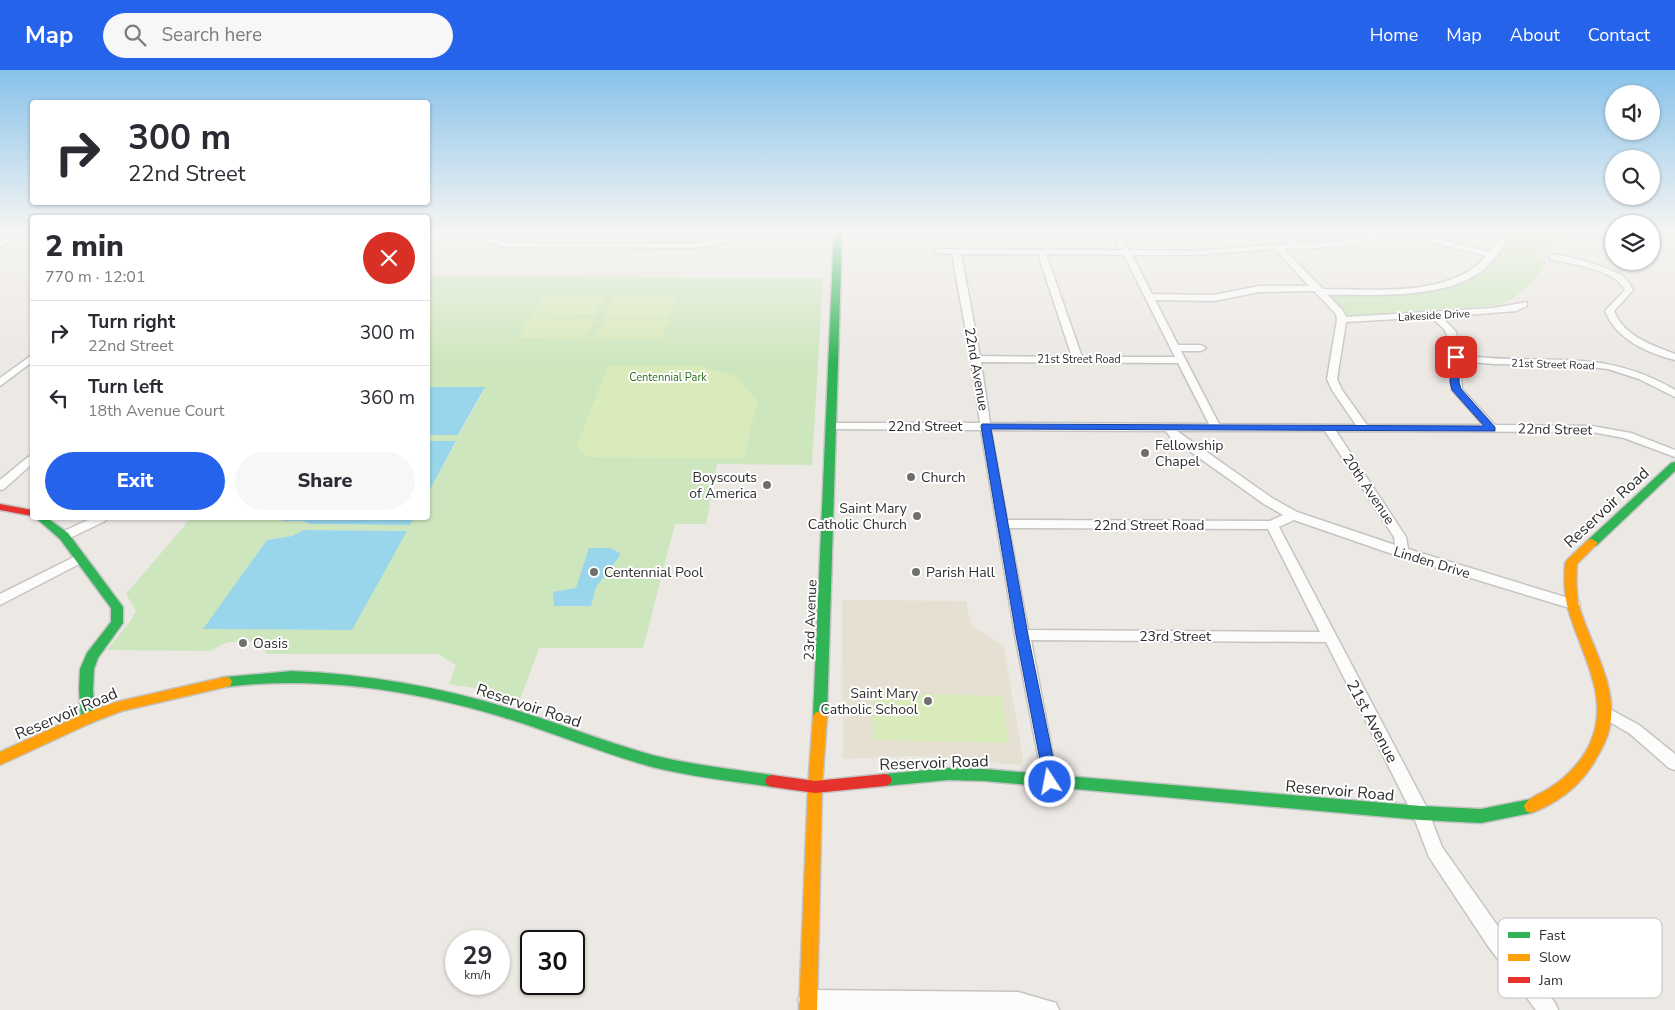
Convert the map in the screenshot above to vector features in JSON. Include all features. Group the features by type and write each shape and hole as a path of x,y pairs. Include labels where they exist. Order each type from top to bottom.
{"street":[{"name":"23rd Avenue","path":"808,1005 816,787 823,674 836,276"},
{"name":"22nd Avenue","path":"961,276 1022,635 1050,782"},
{"path":"1049,276 1078,359"},
{"path":"1138,276 1216,428"},
{"path":"1306,276 1340,313 1342,320 1332,379 1337,390 1364,428"},
{"path":"1149,297 1214,298 1259,289 1410,290 1444,285 1469,276"},
{"path":"1613,276 1625,281 1629,290 1609,311 1615,325 1635,339 1675,357"},
{"name":"Lakeside Drive","path":"1342,320 1506,310 1524,304"},
{"path":"1434,315 1451,332 1456,357 1454,382 1457,390 1492,429"},
{"path":"1175,348 1201,348"},
{"name":"21st Street Road","path":"1456,357 1488,362 1584,363 1608,366 1643,377 1675,394"},
{"name":"21st Street Road","path":"976,359 1181,360"},
{"path":"0,383 30,360"},
{"name":"22nd Street","path":"831,426 1606,430 1637,438 1675,454"},
{"path":"1170,428 1174,435 1220,468 1268,501 1292,514"},
{"name":"20th Avenue","path":"1328,428 1400,537 1402,553"},
{"path":"0,486 30,462"},
{"name":"Reservoir Road","path":"0,759 88,718 162,695 217,682 253,677 297,676 374,683 428,692 487,707 621,751 683,768 816,787 966,774 1421,813 1481,816 1528,807 1550,797 1568,786 1595,752 1606,714 1604,695 1574,604 1570,582 1571,563 1675,465"},
{"path":"0,507 30,513"},
{"name":"22nd Street Road","path":"1003,524 1272,525 1292,514"},
{"name":"Linden Drive","path":"1292,514 1326,528 1402,553 1574,604"},
{"path":"44,520 64,536 117,607 120,616 116,625 89,662 87,670 88,718"},
{"path":"64,536 97,520"},
{"name":"21st Avenue","path":"1272,525 1421,813 1436,851 1498,943"},
{"path":"0,600 80,558"},
{"name":"23rd Street","path":"1022,635 1329,637"},
{"path":"1606,714 1634,729 1675,763"},
{"name":"21st Avenue","path":"1539,998 1548,1010"},
{"path":"808,1005 1018,1002 1049,1010"}],"shaded area":[{"name":"Saint Mary Catholic School","path":"842,600 966,601 971,625 1004,647 1023,760 1020,765 917,756 843,759"}],"green space":[{"name":"Centennial Park","path":"430,276 823,278 812,465 717,464 706,524 675,524 643,648 539,648 520,700 480,689 449,684 456,665 438,654 267,654 259,642 228,642 210,651 107,650 136,611 126,594 189,520 284,520 303,521 310,524 409,525 413,520 430,520 430,489 456,442 430,441 430,435 459,435 485,388 430,387","holes":["304,530 407,531 266,540 292,536"]},
{"path":"1473,276 1537,276 1520,293 1499,305 1350,317 1326,293 1407,292 1449,286"},
{"path":"542,296 604,297 595,316 531,316"},
{"path":"614,297 675,297 669,317 605,317"},
{"path":"530,317 595,318 585,339 519,338"},
{"path":"605,318 669,318 662,339 596,339"},
{"name":"Centennial Park","path":"608,366 697,366 736,376 758,402 750,429 745,458 588,457 576,447"},
{"path":"872,693 1002,696 1009,743 873,740"}],"water":[{"path":"430,387 485,387 458,435 430,435"},
{"path":"430,441 456,441 430,489"},
{"path":"413,520 410,525 310,524 303,521 282,521"},
{"path":"304,530 407,531 352,630 203,629 267,540 292,536"},
{"name":"Centennial Pool","path":"589,548 610,548 620,553 596,587 591,606 554,606 553,592 576,588"}],"traffic: fast":[{"path":"820,717 836,276"},
{"path":"1592,543 1675,465"},
{"path":"44,520 64,536 117,607 117,623 92,656 87,669 88,718"},
{"path":"225,682 258,678 292,677 361,681 395,686 462,700 494,709 638,757 704,771 772,781"},
{"path":"885,780 948,774 984,775 1421,813 1481,816 1531,806"}],"traffic: slow":[{"path":"1531,806 1561,789 1579,772 1597,744 1603,725 1604,705 1601,686 1573,605 1570,579 1571,563 1592,543"},
{"path":"0,759 88,718 121,706 225,682"},
{"path":"808,1010 815,787 820,717"}],"traffic: jam":[{"path":"0,507 30,513"},
{"path":"772,781 815,787 885,780"}],"place":[{"name":"Fellowship Chapel","path":"1145,453"},
{"name":"Church","path":"911,477"},
{"name":"Boyscouts of America","path":"767,485"},
{"name":"Saint Mary Catholic Church","path":"917,516"},
{"name":"Centennial Pool","path":"594,572"},
{"name":"Parish Hall","path":"916,572"},
{"name":"Oasis","path":"243,643"},
{"name":"Saint Mary Catholic School","path":"928,701"}],"route":[{"path":"1050,782 992,472 986,426 1492,429 1457,390 1454,382 1456,357"}]}
